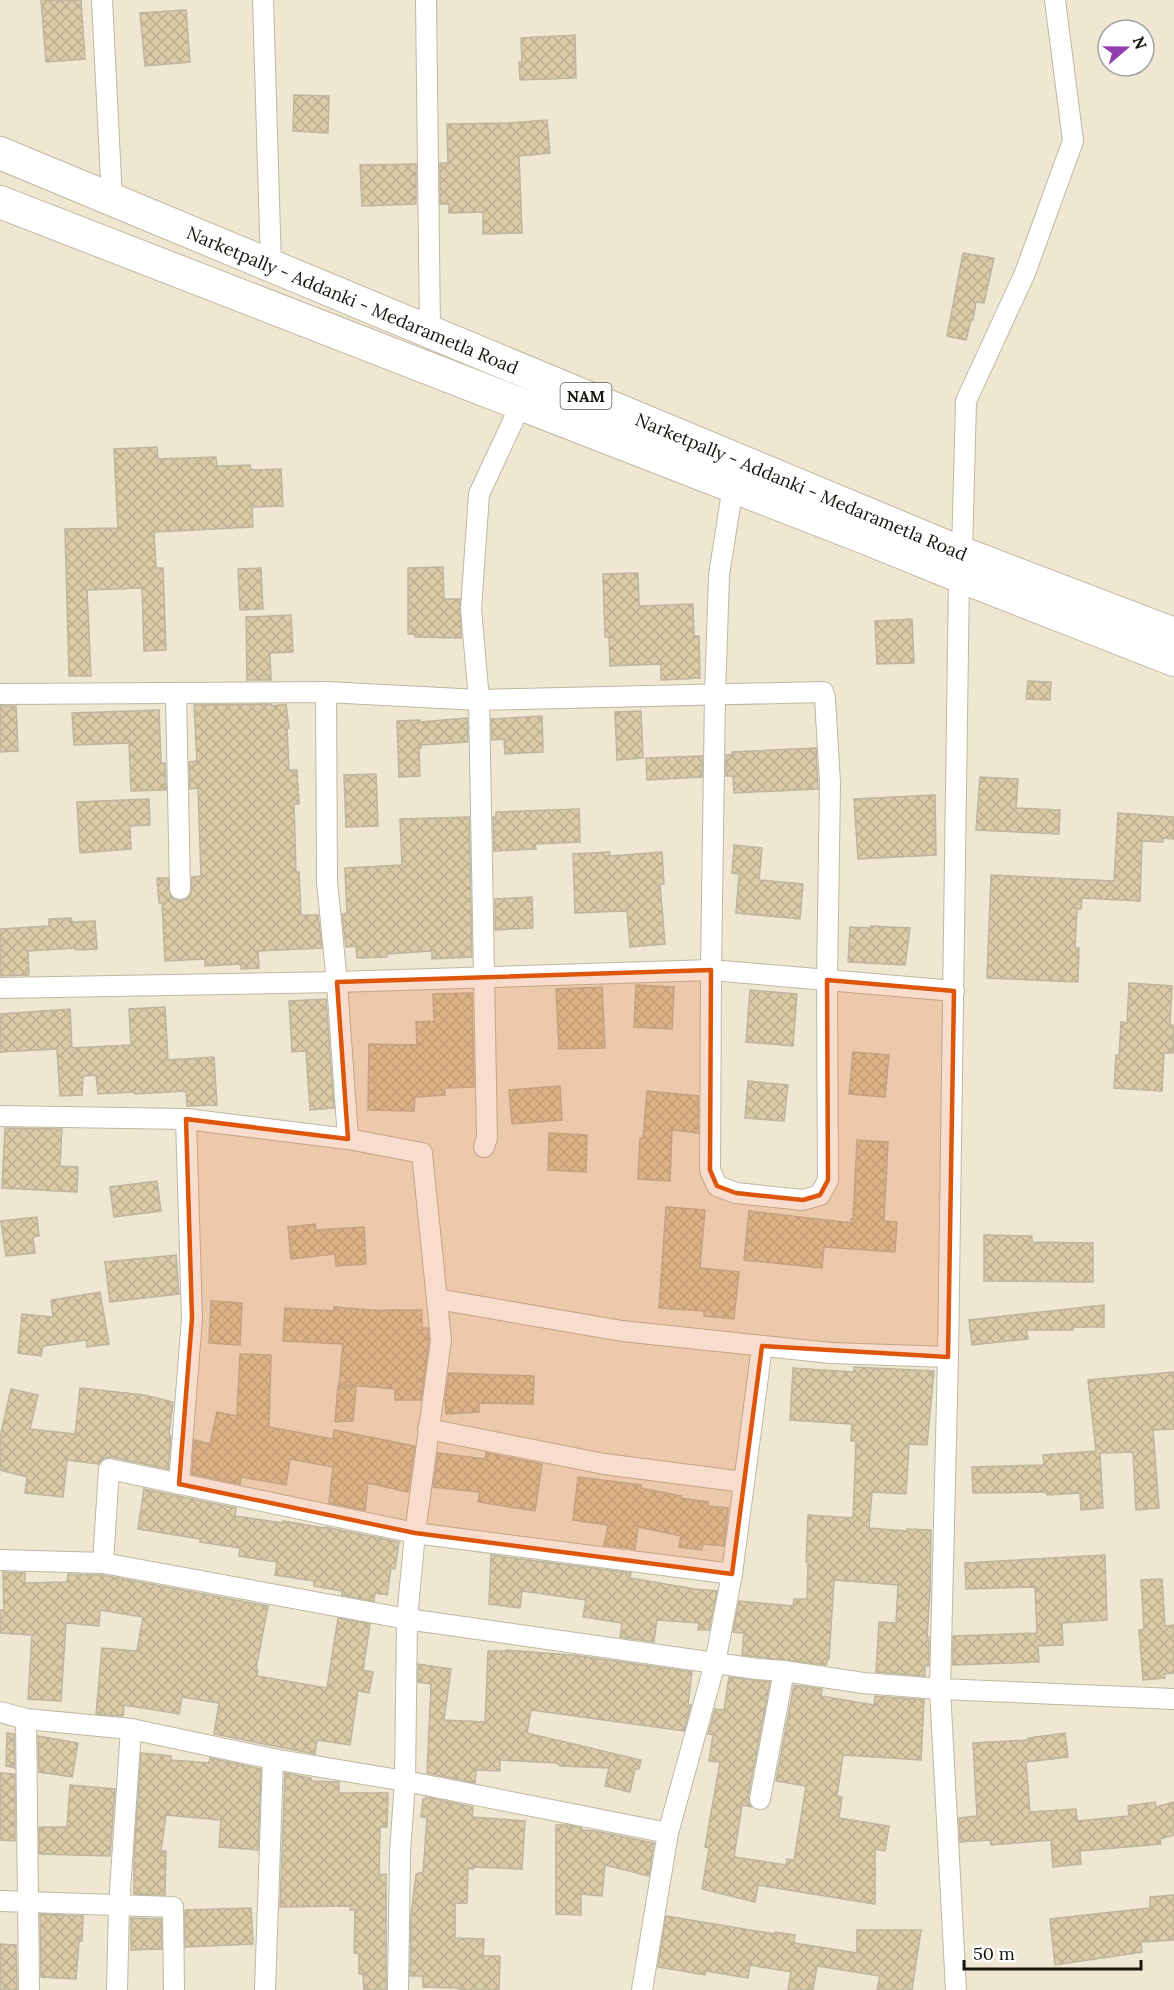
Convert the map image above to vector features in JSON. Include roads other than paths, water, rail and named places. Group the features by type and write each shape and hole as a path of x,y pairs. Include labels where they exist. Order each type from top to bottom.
{"highway":[{"name":"Narketpally - Addanki - Medarametla Road","path":"0,153 430,332 1174,660"},
{"name":"Narketpally - Addanki - Medarametla Road","path":"0,202 863,537 961,565 1174,634"}],"street":[{"path":"102,0 112,200"},
{"path":"263,0 271,266"},
{"path":"426,0 430,332"},
{"path":"956,1990 940,1689 966,401 1025,273 1073,141 1055,0"},
{"path":"484,1147 487,1138 479,700 471,609 479,494 521,404"},
{"path":"0,694 326,692 479,700 715,695 823,692 830,783 826,980 828,1180 820,1195 803,1200 736,1193 717,1186 710,1170 715,695 719,575 733,486"},
{"path":"326,692 327,882 337,982 348,1139"},
{"path":"176,694 180,889"},
{"path":"0,988 337,982 711,970 954,991"},
{"path":"0,1116 186,1119 348,1139 422,1153 441,1340 415,1533 407,1619 405,1781 400,1853 398,1990"},
{"path":"179,1484 192,1318 186,1119"},
{"path":"437,1299 622,1331 831,1353 948,1357"},
{"path":"645,1989 668,1833 716,1663 732,1574 762,1346"},
{"path":"428,1429 604,1464 744,1482"},
{"path":"103,1563 109,1469 415,1533 732,1574"},
{"path":"0,1560 103,1563 407,1619 863,1683 940,1689 1174,1699"},
{"path":"760,1799 783,1671"},
{"path":"0,1712 26,1719 131,1729 273,1759 405,1781 668,1833"},
{"path":"26,1719 29,1990"},
{"path":"117,1990 119,1905 131,1729"},
{"path":"265,1990 273,1759"},
{"path":"0,1901 173,1907 174,1990"}]}
